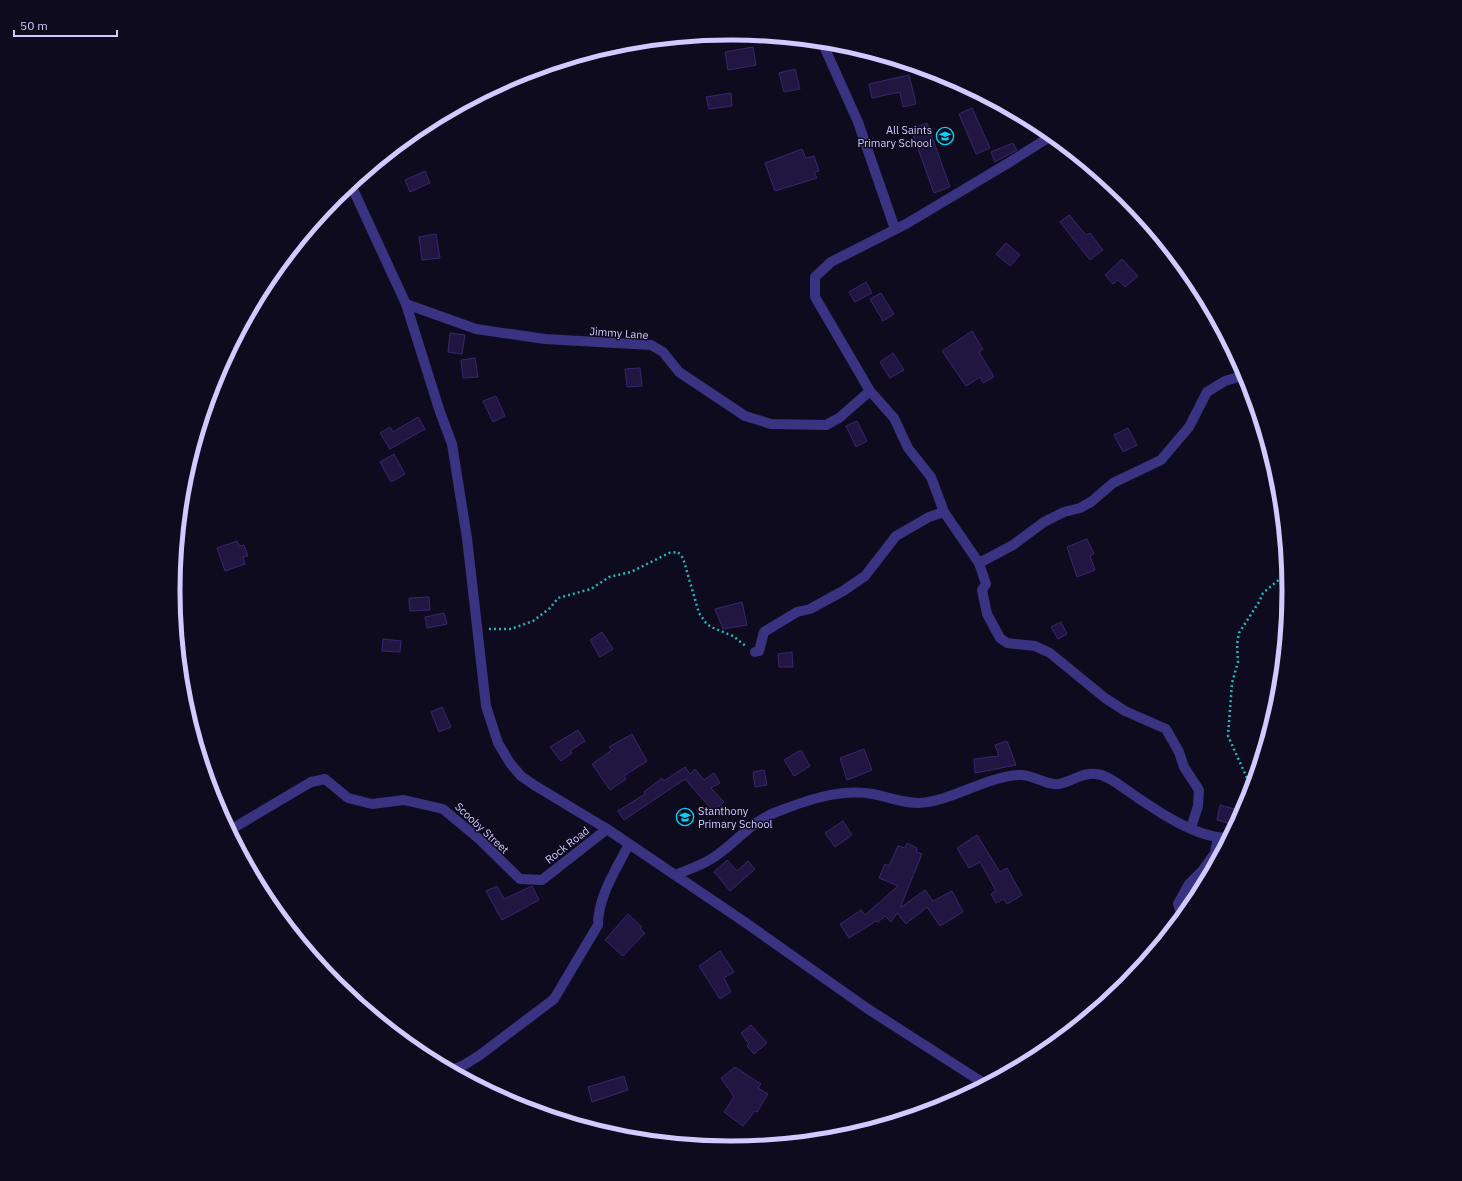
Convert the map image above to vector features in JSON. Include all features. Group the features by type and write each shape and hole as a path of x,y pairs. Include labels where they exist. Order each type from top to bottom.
{"street":[{"path":"825,49 858,122 895,229"},
{"path":"1046,139 879,239 831,262 815,277 816,298 870,391 894,418 908,448 931,477 944,512 979,563 986,584 982,590 985,607 1000,638 1007,643 1035,646 1050,653 1105,698 1125,711 1166,729 1179,752 1184,767 1199,790 1198,806 1191,828"},
{"path":"353,190 406,304 440,412 452,444 478,629 486,706 498,743 510,763 521,776 534,785 607,829 746,923 868,1009 980,1081"},
{"name":"Jimmy Lane","path":"406,304 476,329 545,339 651,346 663,352 679,372 745,416 771,424 826,425 839,418 870,391"},
{"path":"979,563 1013,546 1044,522 1064,512 1091,502 1113,483 1161,460 1190,428 1207,392 1215,386 1239,377"},
{"path":"755,652 759,652 764,632 772,626 797,612 810,609 843,591 865,576 896,536 928,517 944,512"},
{"path":"675,875 711,860 759,820 816,799 836,794 859,792 918,803 932,801 1004,777 1020,774 1036,777 1050,785 1061,784 1089,774 1097,774 1108,778 1159,812 1191,828 1223,838"},
{"name":"Scooby Street","path":"234,828 311,782 326,779 348,798 372,804 404,800 443,809 479,838 505,866 520,879 542,880"},
{"name":"Rock Road","path":"542,880 607,829"},
{"path":"458,1068 464,1066 480,1055 554,999 598,925 598,912 602,897 629,844"},
{"path":"1180,909 1178,904 1189,884 1203,870 1215,854"}],"path":[{"path":"478,629 511,629 532,621 550,608 558,598 591,589 609,577 631,572 669,552 678,552 683,558 699,613 706,623 710,627 733,636 755,652"},
{"path":"1248,779 1228,736 1232,683 1238,662 1237,644 1239,633 1263,593 1281,578"}],"building":[{"path":"753,47 756,65 728,70 725,52"},
{"path":"795,69 800,89 784,92 779,73"},
{"path":"909,75 916,104 903,107 900,92 872,98 869,84"},
{"path":"731,93 732,106 709,109 706,97"},
{"path":"972,108 990,148 976,154 959,114"},
{"path":"927,123 950,187 934,193 911,129"},
{"path":"1013,143 1017,150 995,162 991,152"},
{"path":"802,149 806,158 814,156 819,171 814,172 817,178 775,191 765,163"},
{"path":"425,171 430,183 410,192 405,180"},
{"path":"1069,215 1086,235 1090,233 1103,250 1090,260 1060,222"},
{"path":"436,234 440,258 422,260 419,237"},
{"path":"1006,243 1020,255 1010,266 996,254"},
{"path":"1122,259 1138,276 1125,287 1118,280 1113,284 1105,275"},
{"path":"866,282 872,293 855,302 849,292"},
{"path":"881,293 894,314 883,321 870,299"},
{"path":"972,331 983,349 979,352 994,377 983,383 980,377 966,386 942,351"},
{"path":"450,333 465,335 462,354 448,352"},
{"path":"893,353 904,370 890,378 880,362"},
{"path":"475,358 478,377 463,378 461,360"},
{"path":"640,368 642,386 627,387 625,369"},
{"path":"496,396 505,416 493,422 483,401"},
{"path":"418,417 425,429 390,449 380,433 390,427 393,432"},
{"path":"857,421 867,441 856,447 846,426"},
{"path":"1128,428 1137,445 1123,452 1114,435"},
{"path":"394,454 405,474 391,482 380,462"},
{"path":"1087,539 1094,554 1090,556 1095,570 1077,577 1067,547"},
{"path":"237,541 239,546 244,545 248,556 243,557 245,564 225,571 217,548"},
{"path":"429,597 430,610 410,611 409,598"},
{"path":"742,602 747,625 723,629 715,609"},
{"path":"444,613 447,624 427,628 425,617"},
{"path":"1061,622 1067,634 1058,639 1051,627"},
{"path":"602,632 613,649 600,657 590,640"},
{"path":"383,639 401,641 400,652 382,651"},
{"path":"792,652 793,667 779,667 778,654"},
{"path":"442,707 451,727 439,732 431,712"},
{"path":"578,730 585,741 570,751 572,753 561,761 550,747"},
{"path":"632,734 647,761 624,776 626,779 610,790 592,764 612,750 609,747"},
{"path":"1007,741 1016,765 975,773 974,759 999,756 995,745"},
{"path":"864,749 872,770 847,780 840,758"},
{"path":"801,750 810,766 794,776 784,760"},
{"path":"685,767 690,774 695,769 704,780 714,773 720,783 711,788 724,802 713,811 685,779 624,820 618,811 645,794 644,792 662,778 664,781"},
{"path":"764,770 767,785 755,787 753,772"},
{"path":"1220,805 1236,809 1230,824 1217,820"},
{"path":"843,821 852,835 835,847 825,833"},
{"path":"977,835 1000,872 1007,868 1022,895 1007,904 1004,899 996,903 991,894 996,891 980,862 969,868 957,848"},
{"path":"907,843 917,848 916,852 922,854 900,908 925,890 933,901 952,891 963,912 940,926 927,907 906,924 897,913 891,922 885,916 878,922 876,921 849,938 840,924 861,910 865,915 898,886 879,878 885,864 889,866 898,846 905,848"},
{"path":"727,860 737,871 748,861 755,869 730,891 714,872"},
{"path":"497,886 504,899 532,886 539,900 502,920 486,891"},
{"path":"628,914 642,927 640,929 645,933 623,956 605,940"},
{"path":"720,951 734,972 724,978 731,992 720,999 699,966"},
{"path":"751,1025 767,1043 754,1054 747,1046 749,1044 741,1033"},
{"path":"735,1067 761,1084 758,1088 768,1094 757,1112 755,1111 743,1126 724,1112 734,1097 721,1078"},
{"path":"624,1076 628,1090 592,1102 588,1087"}],"place":[{"name":"All Saints Primary School","path":"945,136"},
{"name":"Stanthony Primary School","path":"685,817"}]}
